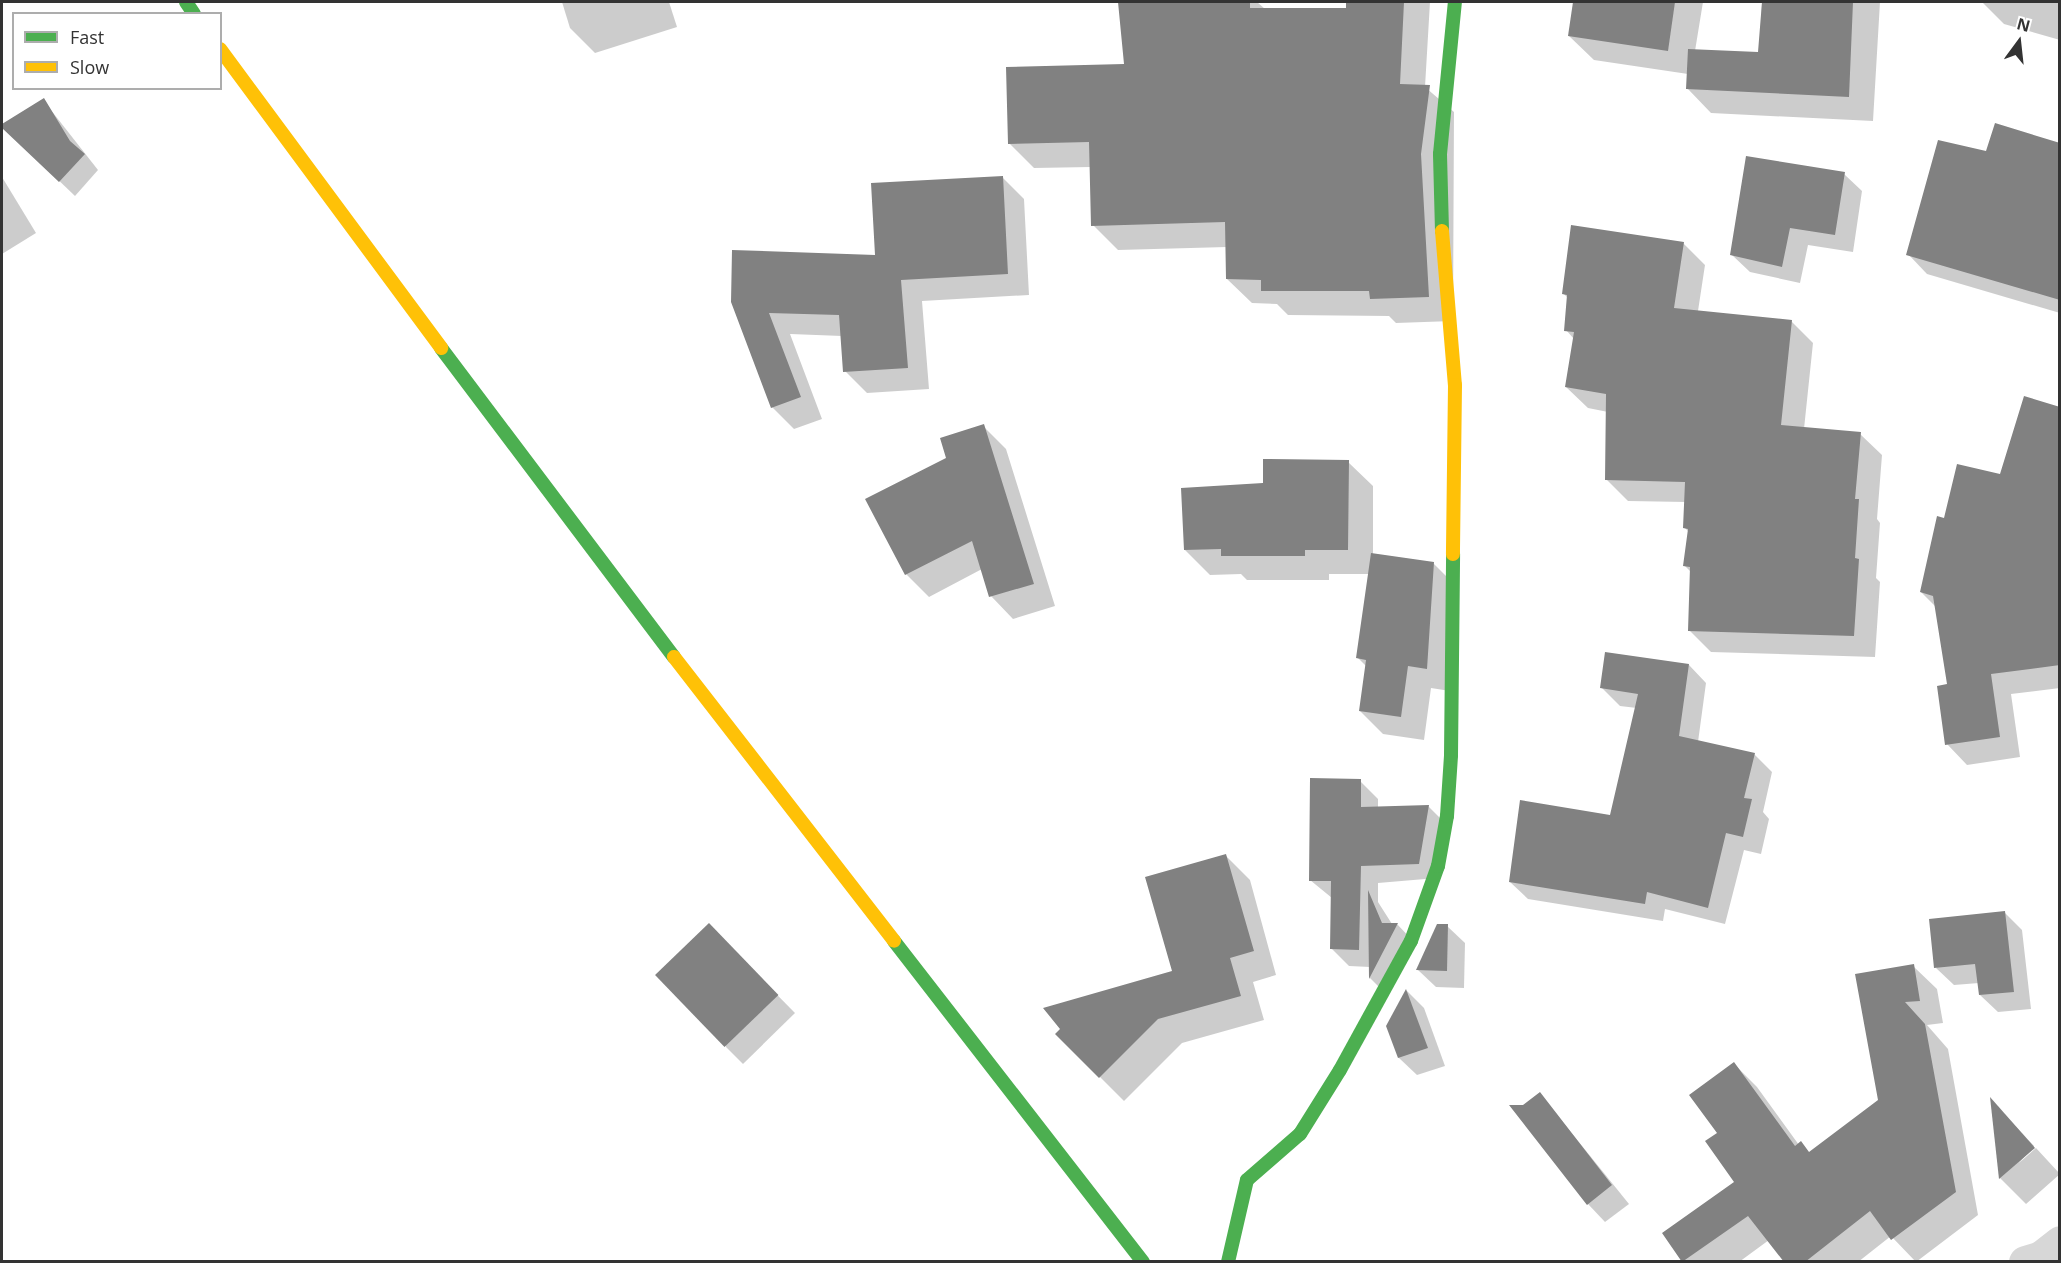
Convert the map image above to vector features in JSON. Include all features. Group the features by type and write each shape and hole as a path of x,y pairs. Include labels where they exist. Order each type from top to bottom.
{"main road":[{"path":"1228,1262 1247,1180 1300,1134 1340,1070 1410,941 1438,867 1451,755 1455,385 1440,204 1440,154 1452,61 1455,2"},
{"path":"222,52 568,521 1143,1262"}],"street":[{"path":"2025,1262 2041,1257 2060,1242"}],"building":[{"path":"1118,2 1250,2 1250,8 1346,8 1346,2 1404,2 1400,84 1430,85 1421,154 1429,297 1370,299 1369,291 1261,291 1261,280 1226,279 1225,222 1091,226 1089,142 1008,144 1006,67 1124,64"},
{"path":"1573,2 1675,2 1668,51 1568,36"},
{"path":"1762,2 1853,2 1849,97 1686,89 1688,49 1758,52"},
{"path":"44,98 70,141 85,154 59,182 2,128 2,124"},
{"path":"1995,123 2060,143 2060,300 1906,255 1938,140 1986,151"},
{"path":"1746,156 1845,172 1835,235 1790,228 1782,267 1730,255"},
{"path":"1003,176 1008,274 901,280 908,368 843,372 839,315 769,313 801,397 771,408 731,302 732,250 875,255 871,183"},
{"path":"1571,225 1684,242 1674,308 1792,320 1781,425 1861,432 1855,499 1859,499 1855,558 1859,559 1854,636 1688,631 1690,567 1683,566 1688,529 1683,528 1685,482 1605,480 1606,394 1565,387 1574,332 1564,331 1567,295 1562,294"},
{"path":"2024,396 2060,407 2060,665 1991,674 2000,737 1945,745 1937,686 1947,684 1933,596 1920,592 1937,516 1944,518 1957,464 2000,474"},
{"path":"984,424 1034,584 989,597 972,541 905,575 865,499 946,458 940,438"},
{"path":"1263,459 1349,460 1348,550 1305,550 1305,556 1221,556 1221,549 1184,550 1181,488 1263,483"},
{"path":"1371,553 1434,562 1427,669 1408,666 1401,717 1359,711 1366,660 1356,658"},
{"path":"1605,652 1689,664 1679,736 1755,753 1744,798 1752,799 1743,837 1726,833 1708,908 1647,892 1645,904 1509,882 1520,800 1610,815 1638,694 1600,688"},
{"path":"1310,778 1361,779 1361,807 1429,805 1419,864 1361,866 1359,950 1330,949 1331,881 1309,881"},
{"path":"1226,854 1254,951 1230,958 1241,996 1158,1019 1099,1078 1055,1034 1060,1029 1043,1008 1172,971 1145,877"},
{"path":"1368,890 1382,923 1398,923 1369,979"},
{"path":"2005,911 2014,992 1979,995 1975,964 1934,968 1929,919"},
{"path":"709,923 778,995 725,1047 655,975"},
{"path":"1437,924 1448,924 1447,971 1416,970"},
{"path":"1914,964 1920,1001 1905,1002 1925,1024 1956,1192 1891,1240 1870,1211 1805,1262 1784,1262 1748,1216 1682,1262 1662,1233 1734,1182 1705,1141 1717,1133 1689,1095 1734,1062 1795,1146 1801,1141 1809,1152 1878,1100 1855,974"},
{"path":"1406,989 1428,1048 1398,1058 1386,1026"},
{"path":"1540,1092 1612,1185 1587,1205 1509,1105 1523,1105"},
{"path":"1990,1097 2035,1148 1999,1179"}],"traffic: fast":[{"path":"186,2 193,12"},
{"path":"1442,231 1440,154 1455,2"},
{"path":"441,348 674,657"},
{"path":"1228,1262 1247,1180 1300,1134 1340,1070 1411,941 1438,866 1447,816 1451,755 1453,554"},
{"path":"894,941 1143,1262"}],"traffic: slow":[{"path":"222,52 441,348"},
{"path":"1442,231 1455,385 1453,554"},
{"path":"674,657 894,941"}]}
